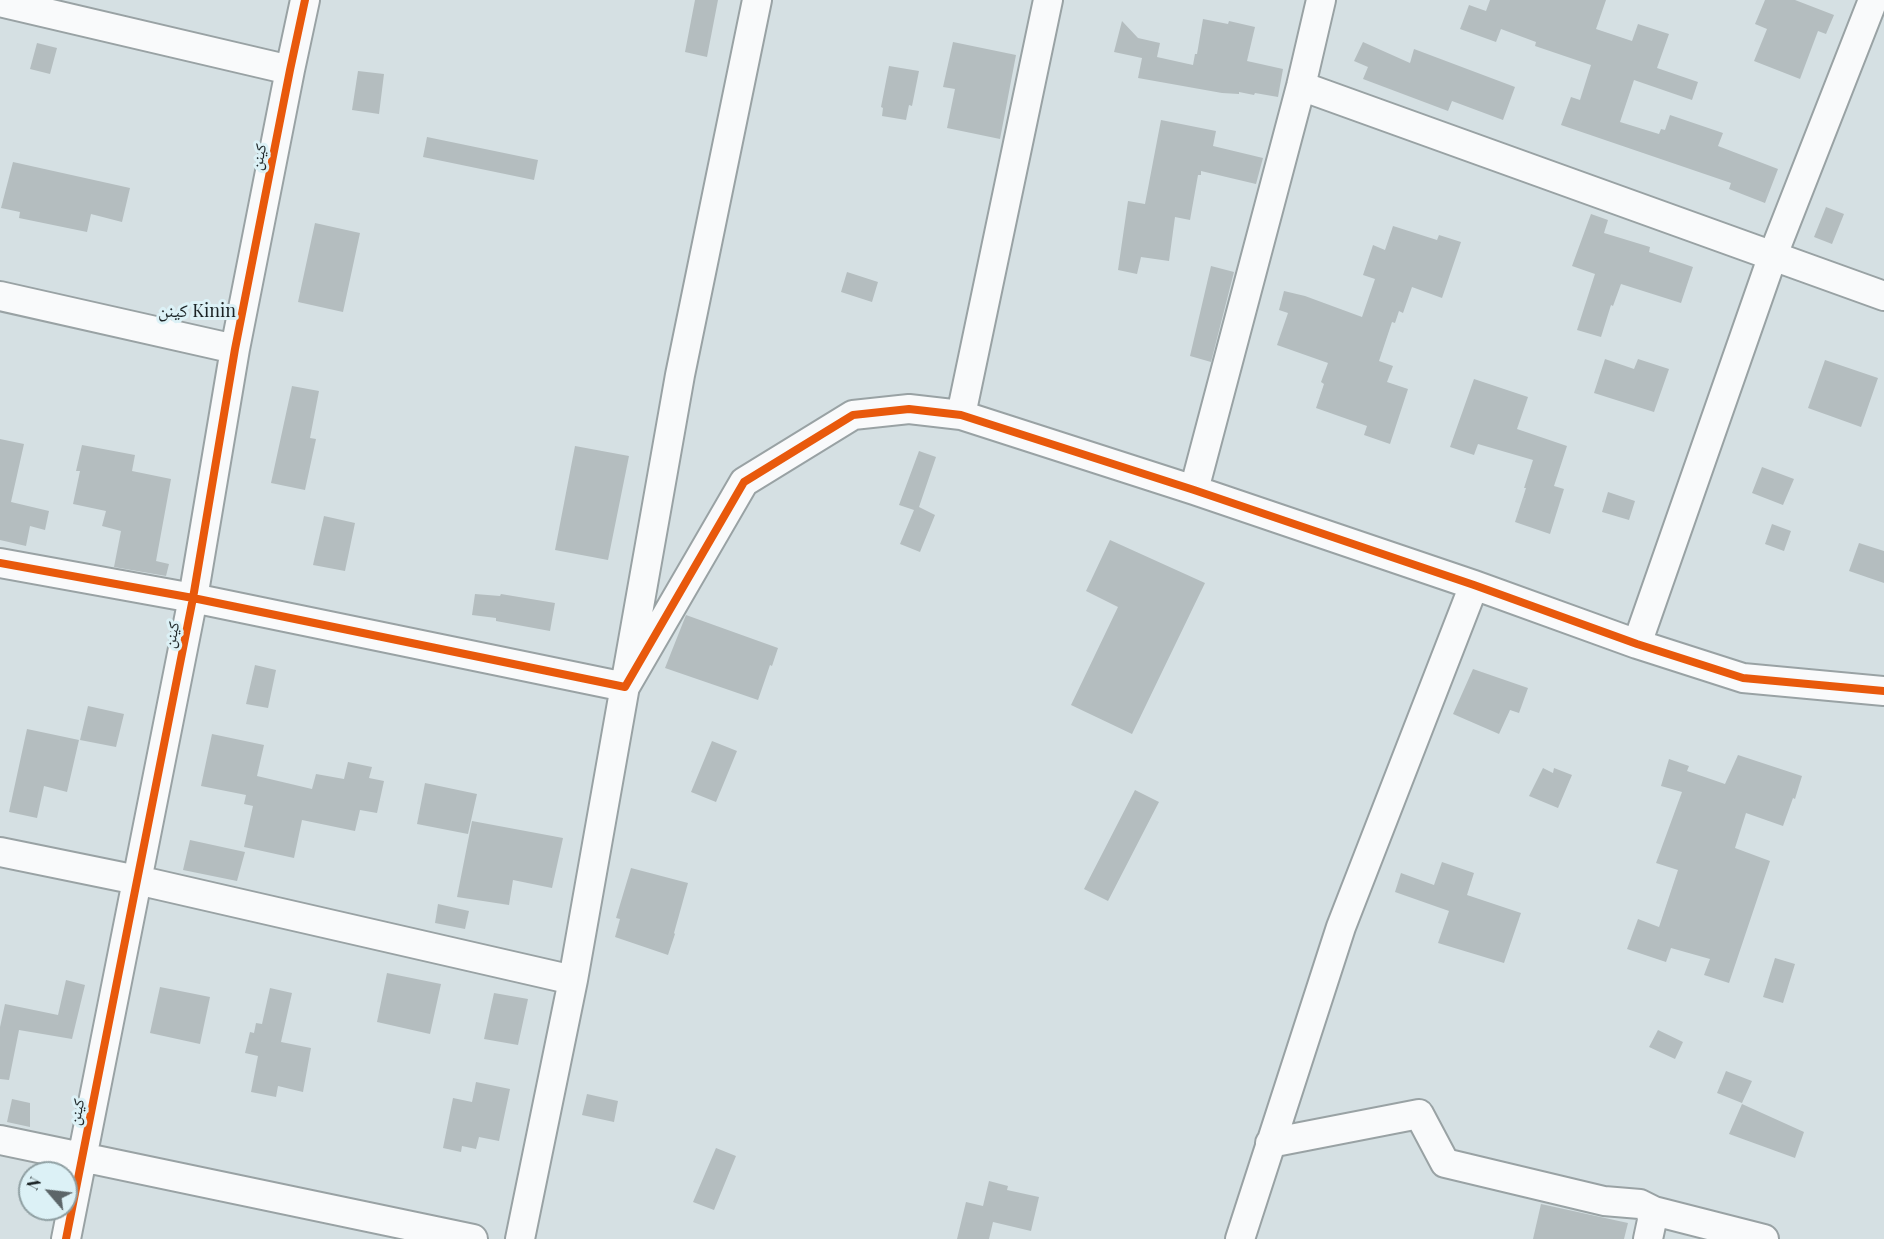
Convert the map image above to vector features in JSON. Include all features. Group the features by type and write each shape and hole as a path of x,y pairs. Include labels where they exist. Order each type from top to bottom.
{"street":[{"name":"كينن","path":"66,1239 193,598 235,349 305,0"},
{"path":"520,1239 573,980 680,375 757,0"},
{"path":"962,415 1048,0"},
{"path":"1194,490 1301,86 1320,0"},
{"path":"1637,644 1773,255 1874,0 1884,3"},
{"path":"0,2 290,70"},
{"path":"1301,86 1884,296"},
{"path":"0,296 235,349"},
{"path":"625,687 744,482 853,415 909,409 962,415 1194,490 1474,585 1637,644 1743,678 1884,691"},
{"path":"0,563 193,598 625,687"},
{"path":"1240,1239 1341,927 1474,585"},
{"path":"0,852 137,880 573,980"},
{"path":"1270,1143 1419,1113 1445,1163 1604,1202 1640,1204 1654,1211 1764,1239"},
{"path":"0,1140 473,1239"},
{"path":"1648,1239 1654,1211"}],"building":[{"path":"695,0 718,0 707,57 685,52"},
{"path":"1490,0 1606,0 1596,29 1632,41 1638,24 1669,34 1657,68 1698,82 1692,100 1634,80 1620,122 1659,134 1661,129 1665,130 1670,115 1723,133 1718,146 1778,169 1765,203 1729,189 1731,183 1561,125 1571,97 1580,100 1591,65 1535,46 1536,42 1501,29 1496,42 1460,29 1469,5 1486,11"},
{"path":"1765,0 1795,0 1834,15 1826,34 1818,31 1800,79 1754,61 1767,29 1755,24"},
{"path":"1203,19 1228,24 1229,21 1255,27 1247,61 1283,69 1278,97 1255,93 1254,95 1239,92 1239,94 1222,93 1138,78 1142,58 1114,52 1122,21 1138,38 1160,43 1157,57 1193,65"},
{"path":"953,42 1016,55 1000,139 947,128 955,89 943,87"},
{"path":"1363,42 1410,63 1414,49 1515,87 1503,120 1452,101 1448,111 1363,79 1368,67 1354,61"},
{"path":"37,43 57,48 50,74 30,69"},
{"path":"889,66 919,71 912,106 909,105 906,120 882,116 883,108 881,107"},
{"path":"358,71 384,74 379,114 352,110"},
{"path":"1161,120 1216,131 1213,146 1263,158 1256,184 1201,171 1201,175 1198,175 1190,220 1175,217 1169,261 1141,257 1137,274 1118,270 1128,201 1145,204"},
{"path":"427,137 538,160 534,180 423,157"},
{"path":"13,162 130,188 122,222 91,214 87,232 19,218 20,212 1,208"},
{"path":"1826,207 1844,214 1832,244 1814,237"},
{"path":"1591,214 1608,220 1604,233 1650,247 1649,252 1693,267 1681,303 1621,284 1613,306 1611,305 1601,337 1577,330 1595,274 1572,266"},
{"path":"315,223 360,233 343,312 298,302"},
{"path":"1393,226 1437,240 1439,235 1461,242 1442,298 1412,287 1403,313 1399,311 1395,323 1392,322 1379,361 1393,366 1387,382 1408,389 1390,444 1364,435 1367,426 1316,408 1324,384 1321,382 1328,363 1277,345 1288,313 1279,310 1284,291 1305,296 1362,317 1375,279 1363,275 1373,245 1385,250"},
{"path":"1211,266 1234,272 1211,362 1190,356"},
{"path":"847,272 878,282 872,302 841,292"},
{"path":"1605,359 1634,369 1638,359 1669,369 1654,412 1594,393"},
{"path":"1825,360 1878,378 1861,427 1808,408"},
{"path":"1474,379 1528,397 1517,429 1567,446 1554,486 1564,489 1550,534 1515,522 1533,460 1478,444 1474,455 1450,447"},
{"path":"292,386 319,391 310,438 316,439 305,490 271,483"},
{"path":"0,439 24,444 11,502 49,511 45,530 30,526 26,546 0,540"},
{"path":"82,445 135,455 132,471 171,479 156,561 169,564 166,576 114,567 121,531 102,526 106,511 73,504 80,471 76,471"},
{"path":"575,446 629,456 608,560 555,550"},
{"path":"919,451 936,457 919,507 935,515 920,552 900,544 914,510 899,505"},
{"path":"1762,467 1794,479 1783,505 1752,493"},
{"path":"1608,492 1635,501 1629,520 1602,512"},
{"path":"324,516 355,523 345,571 313,565"},
{"path":"1772,524 1791,531 1784,551 1765,544"},
{"path":"1110,540 1205,583 1132,734 1071,705 1118,607 1086,591"},
{"path":"1859,543 1884,551 1884,583 1849,571"},
{"path":"475,594 500,596 501,594 555,603 550,631 496,621 496,618 472,615"},
{"path":"686,615 778,648 758,700 665,668"},
{"path":"255,665 276,670 268,708 246,704"},
{"path":"1473,669 1528,688 1519,713 1510,710 1499,734 1453,714"},
{"path":"88,706 124,714 116,747 80,740"},
{"path":"27,729 79,740 67,792 44,786 37,818 9,812"},
{"path":"212,734 264,745 257,776 312,789 316,774 344,779 348,762 372,767 369,778 384,781 377,813 360,810 355,831 302,820 294,858 244,847 253,806 244,804 246,795 201,786"},
{"path":"712,741 737,751 716,802 691,792"},
{"path":"1738,755 1802,776 1783,826 1746,813 1735,848 1770,861 1729,983 1704,975 1710,959 1671,948 1666,962 1627,949 1638,919 1659,927 1678,870 1656,863 1682,792 1661,786 1669,759 1689,766 1687,771 1725,784"},
{"path":"1543,768 1553,773 1554,768 1572,775 1558,808 1529,796"},
{"path":"425,783 477,794 468,834 417,824"},
{"path":"1135,790 1159,802 1108,901 1084,889"},
{"path":"472,821 563,838 552,888 513,880 509,905 457,897"},
{"path":"190,840 245,852 237,881 183,870"},
{"path":"1442,862 1474,873 1467,895 1521,913 1504,963 1438,943 1449,911 1395,892 1401,873 1434,885"},
{"path":"631,868 688,883 668,955 615,937 620,919 616,918"},
{"path":"438,904 469,911 465,929 435,923"},
{"path":"1775,958 1795,964 1783,1003 1763,997"},
{"path":"387,973 441,984 430,1034 377,1022"},
{"path":"66,980 85,985 72,1039 19,1030 9,1080 0,1079 0,1027 5,1004 58,1015"},
{"path":"160,987 210,997 200,1044 150,1033"},
{"path":"270,988 292,993 281,1042 311,1048 303,1092 278,1086 276,1097 251,1092 258,1056 245,1053 250,1032 254,1033 256,1023 262,1024"},
{"path":"494,993 528,999 518,1045 484,1039"},
{"path":"1658,1030 1683,1042 1675,1059 1649,1047"},
{"path":"1726,1071 1752,1081 1742,1103 1717,1093"},
{"path":"476,1082 510,1089 499,1141 479,1137 476,1149 462,1146 461,1152 443,1148 453,1098 472,1102"},
{"path":"587,1094 618,1101 614,1122 582,1115"},
{"path":"12,1099 30,1103 30,1127 7,1122"},
{"path":"1742,1104 1804,1132 1795,1158 1729,1134"},
{"path":"716,1148 736,1156 714,1210 693,1202"},
{"path":"989,1181 1008,1186 1007,1190 1039,1197 1031,1231 993,1222 989,1239 957,1239 966,1202 983,1206"},
{"path":"1541,1204 1628,1223 1624,1239 1533,1239"}],"cycle path":[{"path":"66,1239 193,598 235,349 305,0"},
{"path":"0,563 193,598 625,687 744,482 853,415 909,409 961,415 1194,490 1474,585 1637,644 1743,678 1884,691"}],"district":[{"name":"كينن Kinin","path":"197,311"}]}
